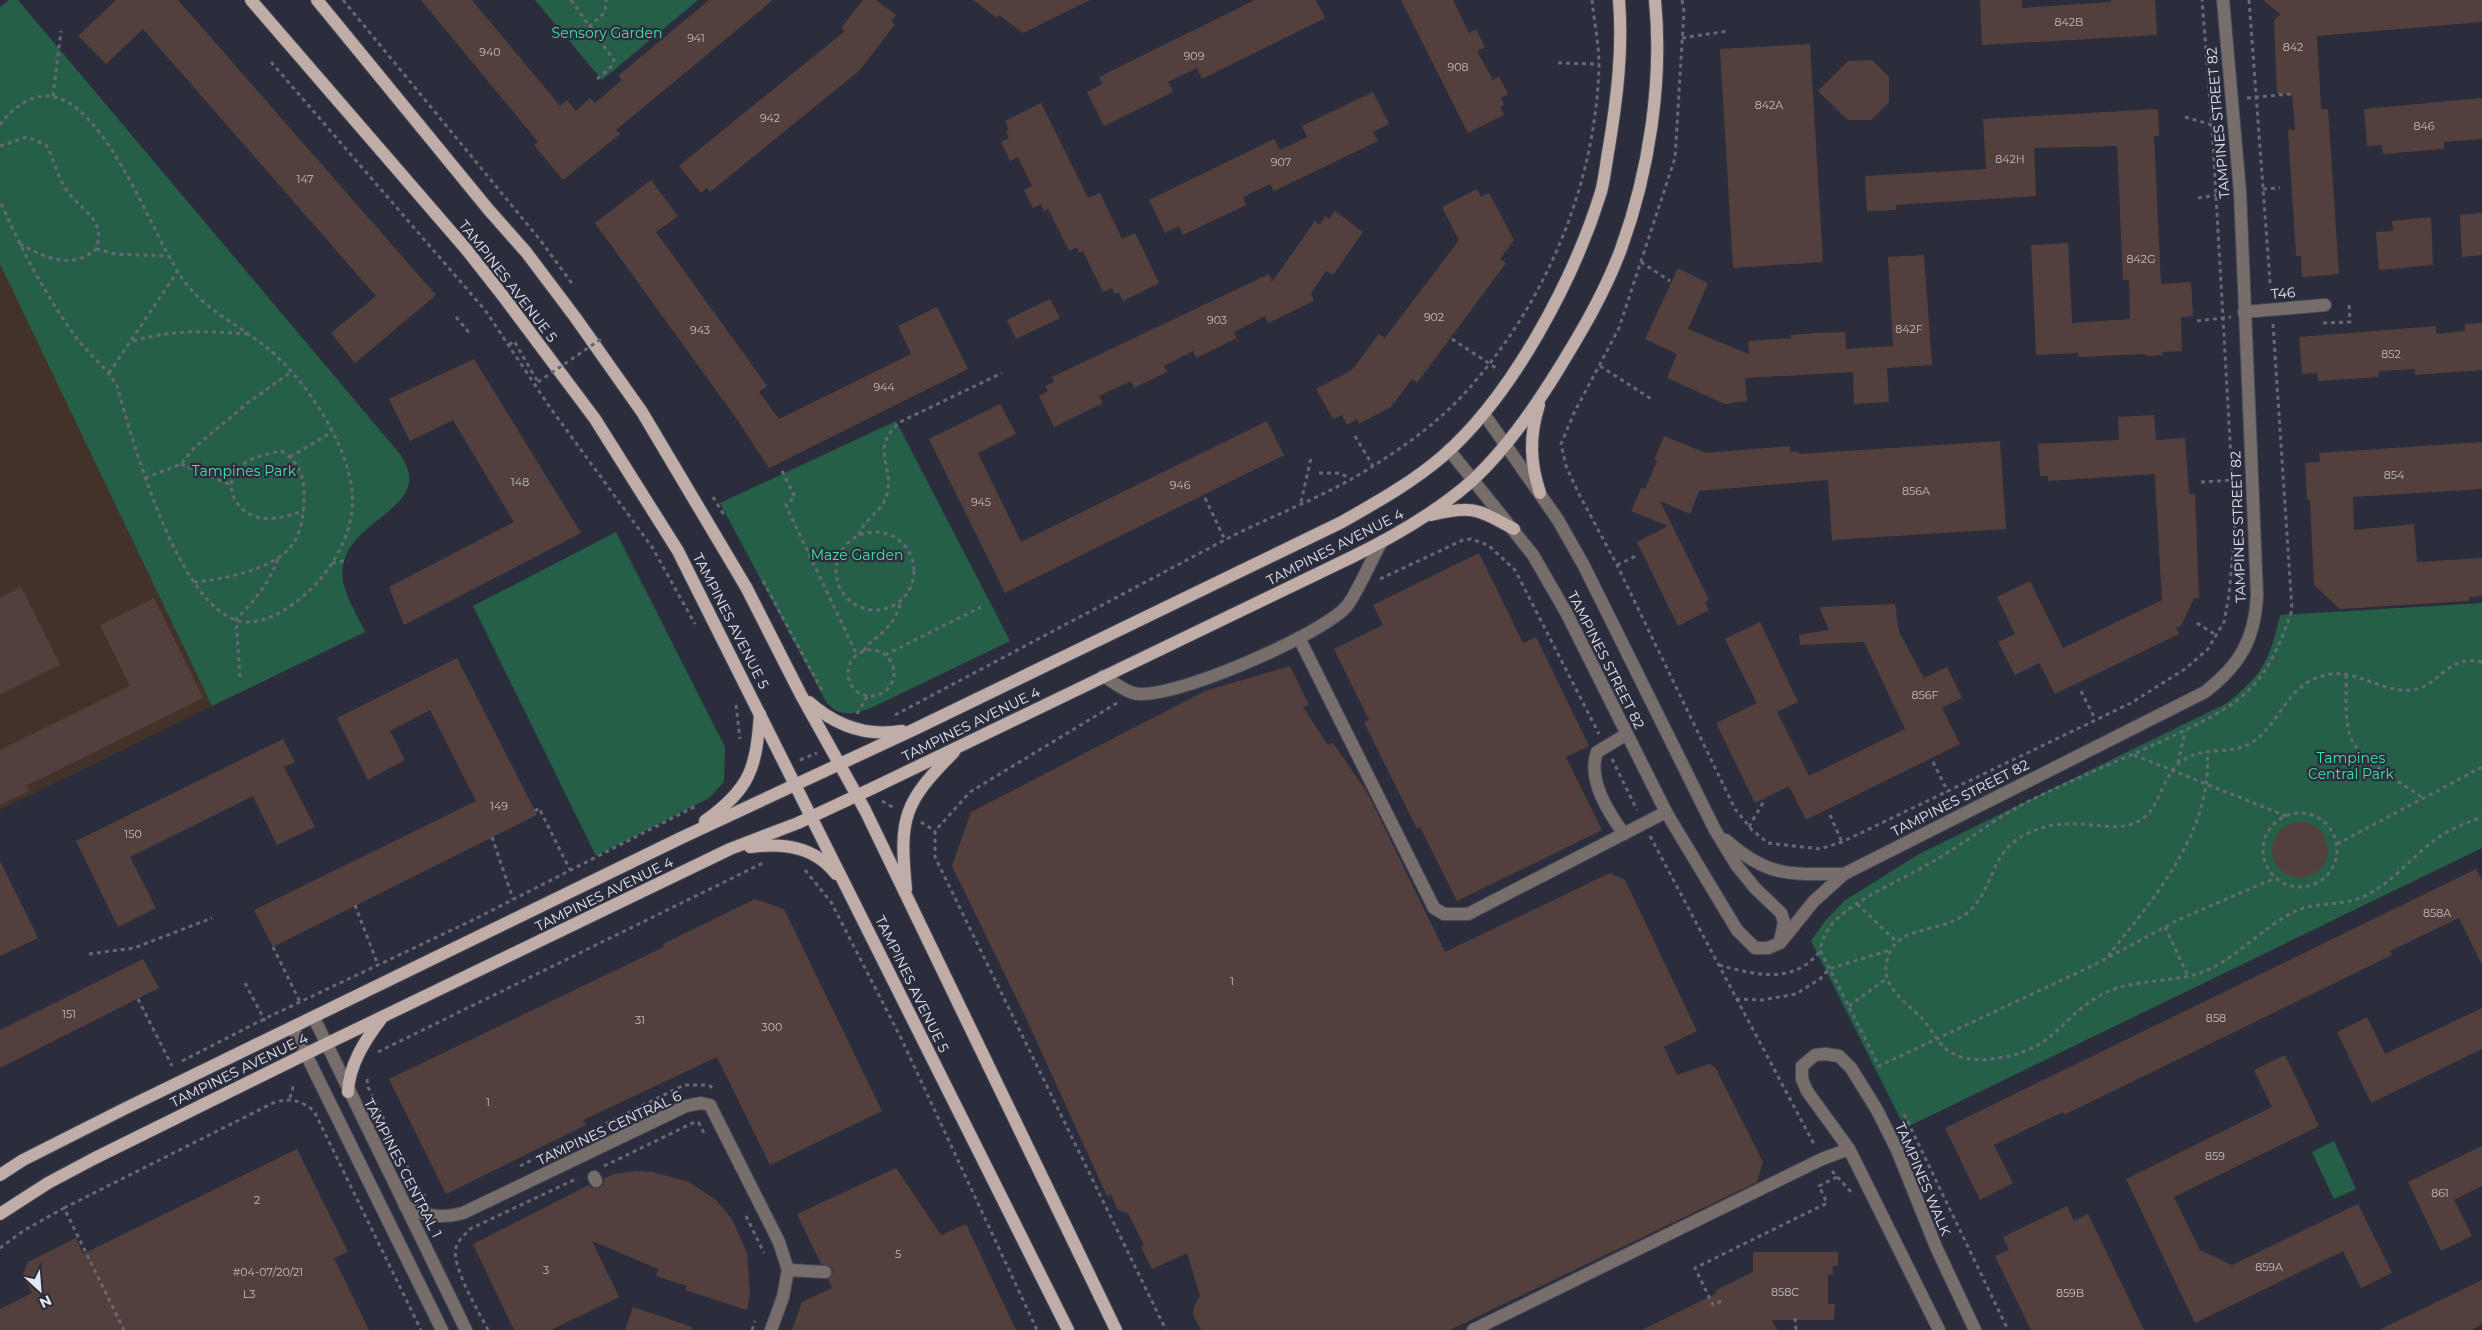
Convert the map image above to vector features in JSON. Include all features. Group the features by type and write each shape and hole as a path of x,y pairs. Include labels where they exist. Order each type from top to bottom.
{"main road":[{"name":"TAMPINES AVENUE 5","path":"251,0 466,249 595,419 678,551 1068,1330"},
{"name":"TAMPINES AVENUE 5","path":"316,0 488,209 526,252 622,384 746,587 801,695 865,810 1116,1330"},
{"name":"TAMPINES AVENUE 4","path":"0,1175 23,1160 124,1109 1342,522 1399,489 1449,450 1484,414 1510,378 1544,322 1581,248 1602,190 1615,114 1621,46 1619,0"},
{"name":"TAMPINES AVENUE 4","path":"0,1214 56,1179 326,1044 730,850 812,816 962,745 1380,543 1426,516 1473,480 1506,444 1542,396 1597,301 1621,250 1638,192 1647,148 1656,59 1655,0"},
{"path":"1540,493 1532,471 1531,451 1533,424 1542,396"},
{"path":"1426,516 1467,508 1482,511 1514,529"},
{"path":"801,695 822,713 849,728 877,733 915,729"},
{"path":"683,838 729,804 744,785 752,770 758,747 760,714"},
{"path":"907,900 902,848 904,826 910,804 927,780 962,745"},
{"path":"730,850 769,844 790,845 830,866 848,888"},
{"path":"348,1092 348,1077 368,1036 382,1017"}],"street":[{"name":"TAMPINES STREET 82","path":"1449,450 1533,554 1567,614 1666,812 1732,922 1746,942 1756,948 1768,948 1780,943 1814,901 1844,874 2034,776 2205,692 2223,678 2236,662 2248,642 2256,619 2252,478 2240,192 2223,0"},
{"name":"T46","path":"2244,314 2272,309 2325,305"},
{"name":"TAMPINES STREET 82","path":"1484,414 1540,493 1584,566 1715,830 1737,866 1755,888 1781,913 1784,922 1780,943"},
{"path":"1103,676 1132,693 1150,694 1172,690 1259,657 1299,638 1330,620 1347,607 1380,543"},
{"path":"1299,638 1434,908 1444,914 1468,914 1666,812"},
{"path":"1624,834 1610,815 1596,779 1594,760 1597,752 1627,734"},
{"name":"TAMPINES STREET 82","path":"1715,830 1736,849 1757,863 1781,873 1844,874"},
{"name":"TAMPINES CENTRAL 1","path":"314,1018 348,1092 466,1330"},
{"path":"293,1028 442,1330"},
{"name":"TAMPINES WALK","path":"1939,1330 1849,1149 1808,1091 1802,1079 1802,1066 1815,1055 1832,1054 1844,1060 1877,1110 1897,1150 1936,1247 1975,1330"},
{"name":"TAMPINES CENTRAL 6","path":"405,1206 423,1214 445,1218 463,1213 686,1106 701,1103 710,1105 779,1242 788,1270 783,1296 771,1330"},
{"path":"1474,1330 1822,1159 1849,1149"},
{"path":"788,1270 825,1272"}],"path":[{"path":"343,0 528,225 576,289"},
{"path":"571,0 614,60 611,67 595,81"},
{"path":"589,27 605,12 606,0"},
{"path":"887,720 1225,540 1373,466 1426,429 1462,396 1511,337 1541,285 1568,223 1591,145 1599,64 1592,0"},
{"path":"1561,444 1566,466 1617,565 1734,809 1749,827 1768,843 1820,849 1842,842 2131,702 2186,669 2208,649 2224,622 2229,594 2235,529 2212,125 2202,0"},
{"path":"1718,965 1762,975 1778,976 1794,972 1806,965 1820,950 1827,931 1834,922 1857,904 1942,856 1990,823 2031,800 2185,730 2229,707 2250,689 2277,651 2292,610 2249,0"},
{"path":"53,96 61,31"},
{"path":"1682,38 1728,31"},
{"path":"271,62 485,310 548,406 652,547 695,625"},
{"path":"1558,63 1599,64"},
{"path":"2232,99 2291,94"},
{"path":"0,125 7,115 23,103 39,96 53,96 63,99 76,108 100,132 123,169 177,272 200,299 266,347 291,372 319,409 332,432 348,471 353,492 350,524 332,564 317,583 287,608 268,618 250,622 236,619 216,607 194,582 171,542 145,478 117,386 109,373 77,339 61,316 18,243 0,201"},
{"path":"2185,117 2212,125"},
{"path":"0,146 27,137 46,145 67,192 90,214 100,233 96,250 81,260 60,261 44,256 18,243"},
{"path":"2262,189 2280,188"},
{"path":"2198,198 2216,195"},
{"path":"96,250 115,254 168,256"},
{"path":"1641,262 1670,281"},
{"path":"109,373 177,272"},
{"path":"2197,321 2244,314"},
{"path":"456,317 471,335"},
{"path":"132,341 157,334 185,330 248,334"},
{"path":"509,345 514,341 538,382 604,337"},
{"path":"1452,338 1510,378"},
{"path":"1600,366 1653,400"},
{"path":"145,478 181,464 201,441 249,402 291,372"},
{"path":"859,535 862,528 877,513 887,495 883,449 892,429 900,422 1002,373"},
{"path":"290,457 332,432"},
{"path":"1355,436 1373,466"},
{"path":"194,582 227,578 278,558 289,550 297,537 304,511 304,482 299,467 290,457 280,451 267,453 250,461 236,472 231,485 235,503 246,512 261,518 281,518 304,511"},
{"path":"1301,503 1311,458"},
{"path":"181,464 231,485"},
{"path":"782,471 795,497 786,504 787,508 857,655"},
{"path":"1318,473 1339,473 1350,478"},
{"path":"2202,482 2252,478"},
{"path":"710,492 725,517"},
{"path":"1205,498 1225,540"},
{"path":"864,652 868,644 885,631 895,617 901,601 909,591 914,580 911,555 899,541 883,533 871,532 859,535 844,547 836,563 835,575 845,598 855,606 872,610 890,607 901,601"},
{"path":"1355,592 1463,540 1472,540 1488,546 1515,570 1644,824 1736,999 1822,1159 1837,1177 1819,1186 1827,1204 1695,1268 1713,1305 1721,1301"},
{"path":"1617,565 1638,555"},
{"path":"236,619 256,600 269,580 278,558"},
{"path":"332,564 348,560"},
{"path":"758,573 826,699"},
{"path":"885,655 981,607"},
{"path":"236,619 240,677"},
{"path":"2197,623 2216,635"},
{"path":"864,652 879,652 885,655 893,667 892,682 882,693 868,696 855,689 850,682 849,668 857,655 864,652"},
{"path":"2482,662 2470,660 2456,663 2427,684 2410,690 2400,690 2346,675 2331,674 2315,679 2300,688 2264,731 2249,744 2238,749 2206,750 2178,763 2172,771 2156,804 2140,822 2115,827 2074,823 2055,824 2011,843 2003,853 1981,897 1964,916 1908,935 1897,942 1891,949 1886,964 1887,978 1894,992 1925,1022 1937,1040 1952,1054 1966,1058 1988,1059 2017,1054 2036,1047 2054,1035 2102,994 2126,985 2188,976 2212,968 2254,937 2300,909 2336,905 2357,900 2374,892 2436,839 2460,825 2482,817"},
{"path":"2346,675 2349,728 2354,744 2363,754 2423,798"},
{"path":"2081,691 2095,719"},
{"path":"1132,693 1108,710 970,792 935,831 935,857 1166,1330"},
{"path":"862,718 854,718 868,696"},
{"path":"735,697 740,721 740,741"},
{"path":"2178,763 2185,730"},
{"path":"786,766 830,747"},
{"path":"2106,958 2176,863 2200,810 2207,785 2206,750"},
{"path":"2132,754 2142,756 2172,771 2287,816"},
{"path":"1933,762 1948,792"},
{"path":"2336,844 2482,767"},
{"path":"1749,827 1765,799"},
{"path":"166,1070 264,1019 513,899 701,804"},
{"path":"535,810 540,808 570,870"},
{"path":"2303,813 2320,818 2332,831 2337,856 2330,872 2317,883 2306,886 2294,886 2275,878 2266,864 2264,844 2273,825 2287,816 2303,813"},
{"path":"1830,815 1842,842"},
{"path":"492,837 513,899"},
{"path":"373,1057 379,1051 770,860"},
{"path":"800,866 807,871 831,902 901,1038 1037,1330"},
{"path":"1820,950 1879,1066 2106,958 2241,890 2275,878"},
{"path":"1857,904 1897,942"},
{"path":"356,905 378,964"},
{"path":"89,954 134,948 212,918"},
{"path":"2165,927 2188,976"},
{"path":"273,946 300,1002"},
{"path":"1736,999 1780,998 1796,994 1820,979 1830,969 1891,949"},
{"path":"1849,1006 1887,978"},
{"path":"246,983 266,1024"},
{"path":"138,999 172,1066"},
{"path":"367,1076 368,1087 420,1192 430,1199"},
{"path":"290,1098 294,1083"},
{"path":"516,1168 684,1085 709,1085 720,1094"},
{"path":"0,1248 23,1231 64,1208 260,1109 290,1098 302,1102 314,1111 421,1330"},
{"path":"1904,1114 2008,1330"},
{"path":"488,1330 455,1261 456,1248 460,1239 470,1230 593,1176 695,1122 699,1122 708,1140"},
{"path":"64,1208 124,1330"},
{"path":"742,1208 768,1260"},
{"path":"752,1330 758,1314"},
{"path":"1795,1318 1796,1330"}],"shaded area":[{"path":"0,232 112,497 212,706 0,810"}],"green space":[{"name":"Tampines Park","path":"9,0 18,0 400,454 406,464 409,483 404,495 395,506 359,537 349,549 343,564 343,582 365,632 212,706 0,264 0,7"},
{"name":"Sensory Garden","path":"535,0 698,0 602,80"},
{"name":"Maze Garden","path":"896,421 1010,641 873,707 860,712 841,712 835,710 825,700 720,503"},
{"path":"616,532 725,747 724,782 709,798 596,856 473,606"},
{"name":"Tampines Central Park","path":"2482,603 2482,848 1905,1128 1811,941 1825,921 1844,901 1919,854 2227,703 2249,683 2263,665 2273,644 2280,615"},
{"path":"2334,1141 2356,1189 2334,1199 2312,1152"}],"building":[{"path":"116,0 178,0 436,295 355,363 331,333 376,296 143,29 106,64 78,36"},
{"path":"421,0 472,0 560,106 567,100 576,111 590,98 595,103 622,80 618,76 709,0 773,0 616,130 620,134 563,180 534,145 538,142"},
{"path":"863,0 876,0 896,15 891,21 895,24 860,70 710,192 707,188 701,193 679,166 845,31 841,28"},
{"path":"973,0 1090,0 1023,33 999,15 997,18"},
{"path":"1255,0 1316,0 1325,18 1202,79 1197,68 1168,82 1173,92 1104,126 1087,92 1102,84 1099,77"},
{"path":"1401,0 1453,0 1469,33 1476,29 1485,47 1477,51 1493,80 1499,77 1508,94 1501,98 1504,105 1500,107 1504,115 1468,133"},
{"path":"1980,0 2022,0 2022,8 2111,2 2111,0 2155,0 2157,35 1982,45"},
{"path":"2263,0 2482,0 2482,22 2317,36 2321,109 2328,109 2339,274 2302,277 2301,256 2296,256 2288,130 2295,130 2292,94 2277,94 2274,21 2280,14"},
{"path":"1810,44 1823,262 1733,268 1720,49"},
{"path":"1872,60 1889,77 1889,102 1871,120 1848,120 1818,91 1848,61"},
{"path":"1373,92 1389,124 1373,132 1378,141 1274,191 1270,184 1243,197 1246,205 1183,235 1179,226 1165,233 1149,200 1274,139 1280,150 1307,137 1302,126"},
{"path":"2482,98 2482,139 2444,142 2444,149 2383,154 2382,145 2367,146 2364,109"},
{"path":"1041,103 1088,198 1100,193 1122,239 1135,233 1159,283 1123,301 1118,292 1115,294 1112,288 1103,292 1083,251 1079,252 1077,247 1069,251 1048,209 1044,211 1041,204 1033,208 1024,190 1032,186 1018,157 1010,161 1001,142 1009,138 1006,131 1009,130 1005,121"},
{"path":"2158,109 2159,136 2154,136 2161,284 2191,282 2193,316 2181,317 2182,351 2162,352 2163,355 2146,356 2146,354 2079,357 2078,353 2036,355 2031,245 2068,243 2072,323 2130,319 2129,280 2123,280 2117,146 2034,148 2036,196 1896,205 1896,210 1867,211 1865,176 1986,169 1983,119"},
{"path":"651,180 678,216 656,232 767,386 759,392 779,419 911,354 898,326 937,307 968,369 769,468 736,418 595,223"},
{"path":"1477,189 1481,197 1489,193 1514,240 1500,259 1506,263 1417,383 1412,379 1391,407 1359,424 1357,419 1347,425 1342,415 1333,419 1316,389 1352,370 1379,334 1385,338 1459,240 1442,207"},
{"path":"1335,211 1363,232 1333,275 1326,271 1311,293 1314,301 1268,323 1265,316 1234,332 1237,338 1196,358 1193,351 1164,366 1167,372 1134,388 1131,381 1099,396 1103,403 1054,427 1039,396 1048,391 1045,386 1054,382 1052,377 1269,274 1272,282 1315,221 1320,225 1325,216 1329,219"},
{"path":"2482,213 2482,255 2462,257 2460,215"},
{"path":"2431,217 2433,265 2379,270 2376,232 2393,231 2392,221"},
{"path":"1924,255 1932,365 1887,368 1889,402 1854,404 1853,372 1745,378 1747,401 1725,404 1667,378 1677,354 1645,339 1678,268 1708,283 1688,329 1749,354 1748,341 1791,338 1791,335 1815,333 1845,332 1846,349 1893,346 1888,257"},
{"path":"1050,299 1060,318 1016,339 1007,320"},
{"path":"2482,323 2482,370 2415,375 2415,369 2379,371 2379,377 2318,381 2317,373 2302,374 2299,337 2436,326 2436,334 2465,331 2465,324"},
{"path":"474,359 581,533 404,625 389,587 514,522 453,420 410,441 389,399"},
{"path":"1000,404 1016,434 978,453 1021,542 1267,421 1284,455 1005,593 929,439"},
{"path":"2154,415 2156,440 2185,438 2189,494 2195,494 2199,598 2194,598 2181,626 2176,628 2179,634 2055,694 2039,663 2015,675 1998,642 2015,634 1997,597 2030,581 2063,648 2162,600 2155,474 2048,481 2048,476 2040,476 2038,444 2119,440 2118,417"},
{"path":"1664,436 1706,453 1790,446 1790,452 1799,452 1799,454 2000,441 2006,529 1832,540 1828,480 1699,491 1690,514 1660,501 1709,600 1705,602 1709,610 1678,626 1637,542 1668,526 1631,511 1641,488 1645,489 1657,461 1654,460"},
{"path":"2482,442 2482,489 2353,497 2354,530 2414,524 2417,562 2482,558 2482,596 2469,597 2469,601 2340,609 2314,585 2310,500 2307,500 2305,463 2320,462 2319,453"},
{"path":"1479,553 1523,643 1536,637 1589,746 1566,757 1602,830 1457,901 1420,827 1417,829 1364,722 1369,720 1334,649 1383,625 1373,605"},
{"path":"21,587 60,665 0,695 0,598"},
{"path":"154,598 203,698 26,786 29,791 0,805 0,750 130,686 100,625"},
{"path":"1895,604 1899,632 1924,678 1947,667 1962,698 1942,708 1960,744 1806,820 1789,786 1755,803 1716,723 1757,703 1725,639 1760,622 1798,702 1777,712 1809,776 1905,729 1864,642 1800,645 1799,635 1829,630 1819,607"},
{"path":"457,658 537,815 273,947 254,910 476,801 430,710 390,731 405,760 368,780 337,718"},
{"path":"1290,666 1309,705 1303,707 1328,745 1333,743 1367,792 1445,952 1610,873 1625,880 1697,1031 1664,1047 1677,1075 1709,1064 1715,1067 1763,1162 1757,1182 1450,1330 1201,1330 1193,1315 1194,1306 1200,1296 1187,1253 1152,1269 1141,1247 1144,1245 1128,1213 1118,1210 1111,1194 1107,1196 1025,1016 952,866 971,812 1205,691"},
{"path":"283,739 295,762 284,767 315,827 277,845 253,796 130,857 156,908 118,927 76,841"},
{"path":"2300,822 2315,827 2323,835 2328,850 2323,865 2315,873 2300,878 2285,873 2277,865 2272,850 2277,835 2285,827"},
{"path":"0,861 38,938 0,956"},
{"path":"2476,869 2482,880 2482,965 2459,918 2390,951 2392,955 2064,1115 2063,1112 1994,1145 2013,1183 1980,1200 1945,1128"},
{"path":"755,899 784,909 882,1111 770,1165 717,1057 583,1120 586,1125 446,1194 389,1079 664,947 663,944"},
{"path":"143,959 159,988 0,1068 0,1030"},
{"path":"2482,1008 2482,1049 2371,1103 2337,1032 2367,1017 2385,1054"},
{"path":"2285,1055 2319,1126 2174,1197 2200,1250 2232,1265 2358,1204 2392,1273 2361,1288 2343,1251 2195,1323 2126,1179 2272,1107 2254,1070"},
{"path":"2482,1146 2482,1186 2454,1200 2472,1236 2441,1251 2408,1182"},
{"path":"297,1149 348,1252 334,1258 369,1330 0,1330 0,1309 32,1293 23,1275 28,1262 76,1238 83,1254"},
{"path":"896,1168 941,1235 966,1224 1016,1330 792,1330 802,1302 832,1288 828,1279 833,1272 830,1266 821,1264 797,1214"},
{"path":"636,1171 653,1172 689,1182 716,1200 732,1219 747,1253 750,1293 747,1310 685,1290 687,1286 656,1276 658,1269 592,1241 619,1297 551,1330 514,1330 473,1244 589,1185 592,1188 599,1188 603,1185 604,1178 615,1174"},
{"path":"2067,1206 2074,1221 2088,1214 2144,1330 2031,1330 1995,1256 2009,1250 2003,1237"},
{"path":"1753,1252 1838,1252 1838,1266 1833,1266 1833,1275 1828,1274 1828,1304 1835,1304 1834,1320 1772,1320 1777,1330 1642,1330 1717,1293 1716,1290 1753,1272"},
{"path":"2482,1280 2482,1324 2471,1330 2379,1330"},
{"path":"633,1307 692,1327 692,1330 625,1330"}]}
